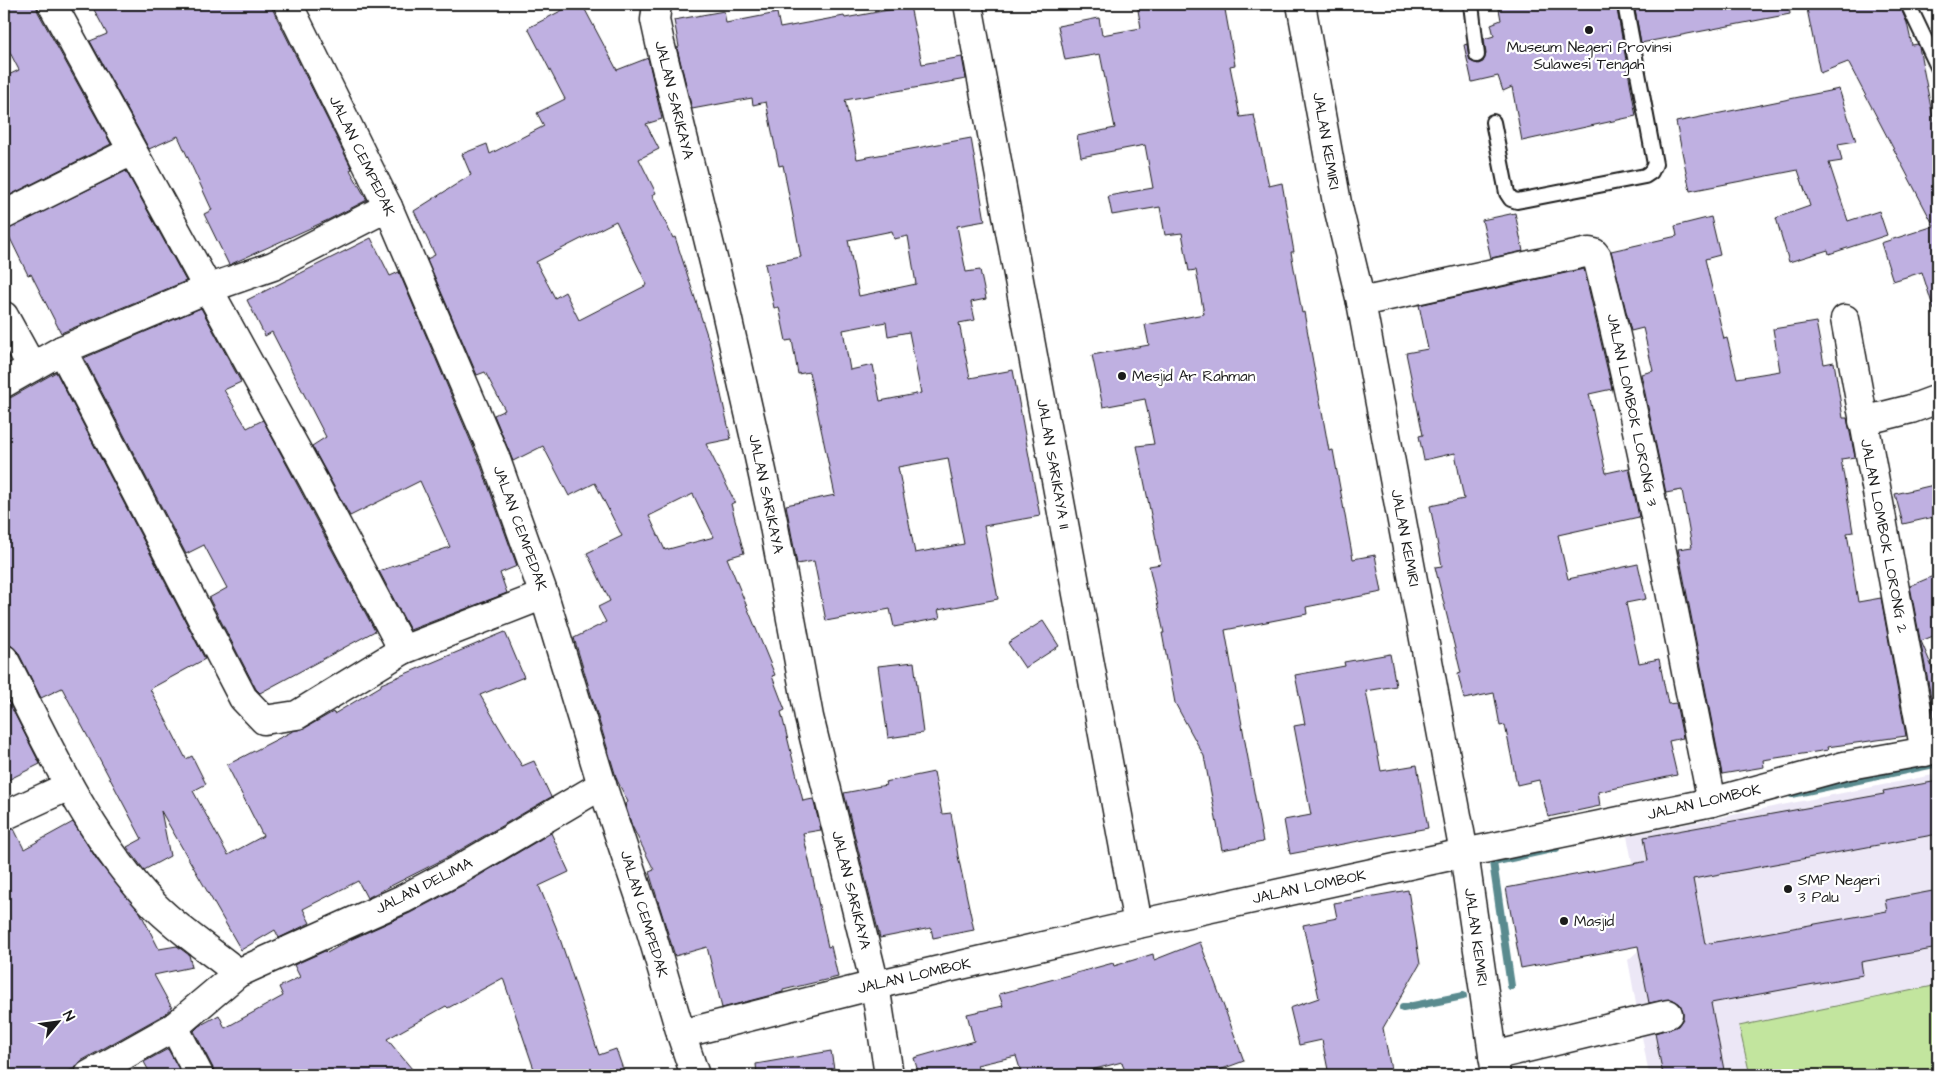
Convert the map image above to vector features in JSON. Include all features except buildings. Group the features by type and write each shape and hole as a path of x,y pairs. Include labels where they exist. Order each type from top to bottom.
{"street":[{"path":"52,4 313,480 403,650"},
{"name":"JALAN CEMPEDAK","path":"288,4 388,207 495,457 544,594 602,785 647,918 695,1075"},
{"name":"JALAN SARIKAYA","path":"657,4 655,20 722,294 771,512 809,717 875,985 889,1075"},
{"name":"JALAN SARIKAYA II","path":"968,4 1138,924"},
{"name":"JALAN KEMIRI","path":"1301,4 1337,202 1361,302 1464,853 1495,1065"},
{"path":"4,215 132,151"},
{"path":"4,383 62,350 207,289 273,266 388,207"},
{"name":"JALAN LOMBOK LORONG 3","path":"1361,302 1588,252 1594,253 1597,257 1636,423 1712,802"},
{"path":"4,316 32,367"},
{"name":"JALAN LOMBOK LORONG 2","path":"1845,319 1863,421 1931,751"},
{"path":"62,350 244,698 248,705 264,720 297,715 403,650 544,594"},
{"path":"1863,421 1911,409 1938,399"},
{"path":"4,659 69,786 104,842 127,873 155,906 238,973"},
{"name":"JALAN LOMBOK","path":"681,1034 875,985 1138,924 1464,853 1712,802 1844,766 1931,751"},
{"name":"JALAN DELIMA","path":"89,1075 174,1027 238,973 411,895 458,870 602,785"},
{"path":"4,816 69,786"},
{"path":"1495,1065 1668,1014"},
{"path":"174,1027 199,1075"}],"lane":[{"path":"1471,4 1477,55"},
{"path":"1493,122 1507,193 1511,199 1517,201 1645,176 1652,172 1654,164 1626,4"},
{"path":"1908,4 1938,68"}],"shaded area":[{"name":"SMP Negeri 3 Palu","path":"1938,774 1938,1075 1649,1075 1628,960 1648,942 1627,836"}],"green space":[{"path":"1938,985 1938,1075 1750,1075 1739,1026"}],"waterway":[{"path":"1792,794 1934,764"},
{"path":"1511,986 1493,862 1556,848"},
{"path":"1403,1008 1463,996"}],"place":[{"name":"Museum Negeri Provinsi Sulawesi Tengah","path":"1589,30"},
{"name":"Mesjid Ar Rahman","path":"1122,376"},
{"name":"SMP Negeri 3 Palu","path":"1788,889"},
{"name":"Masjid","path":"1564,921"}]}
